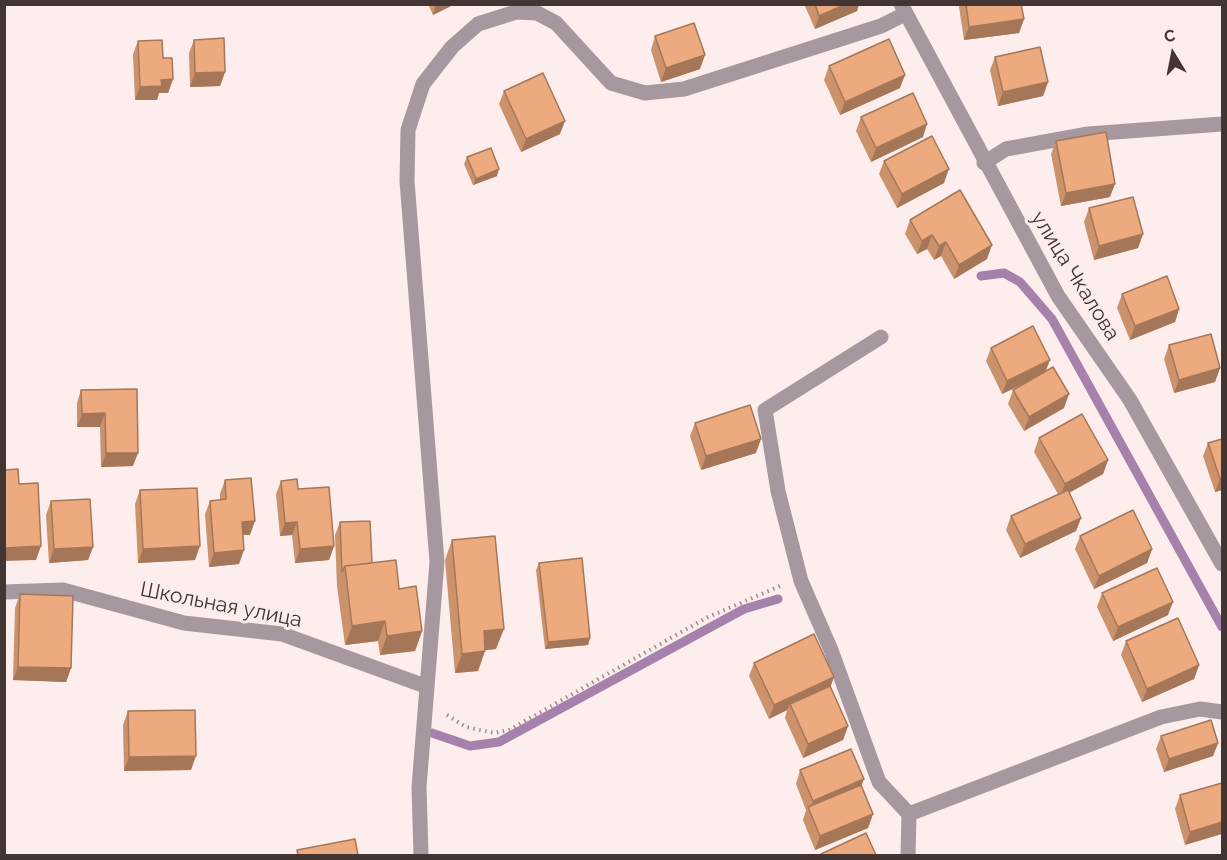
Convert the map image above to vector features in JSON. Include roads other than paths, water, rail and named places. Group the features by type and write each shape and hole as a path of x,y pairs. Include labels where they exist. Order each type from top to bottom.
{"street":[{"path":"420,855 419,787 425,686 437,562 407,181 408,130 423,84 452,47 478,24 515,8 537,14 556,23 611,83 645,93 684,88 881,26 903,9"},
{"name":"улица Чкалова","path":"903,9 984,163 1058,296 1131,400 1222,564"},
{"path":"984,163 1006,149 1088,134 1222,124"},
{"path":"881,337 765,410 778,491 801,581 831,650 879,782 909,814 908,855"},
{"name":"Школьная улица","path":"4,592 63,590 184,623 282,634 425,686"},
{"path":"909,814 1161,717 1200,709 1222,712"}],"waterway":[{"path":"981,276 1004,273 1020,282 1052,319 1222,627"},
{"path":"432,733 470,746 499,742 744,609 778,599"}]}
